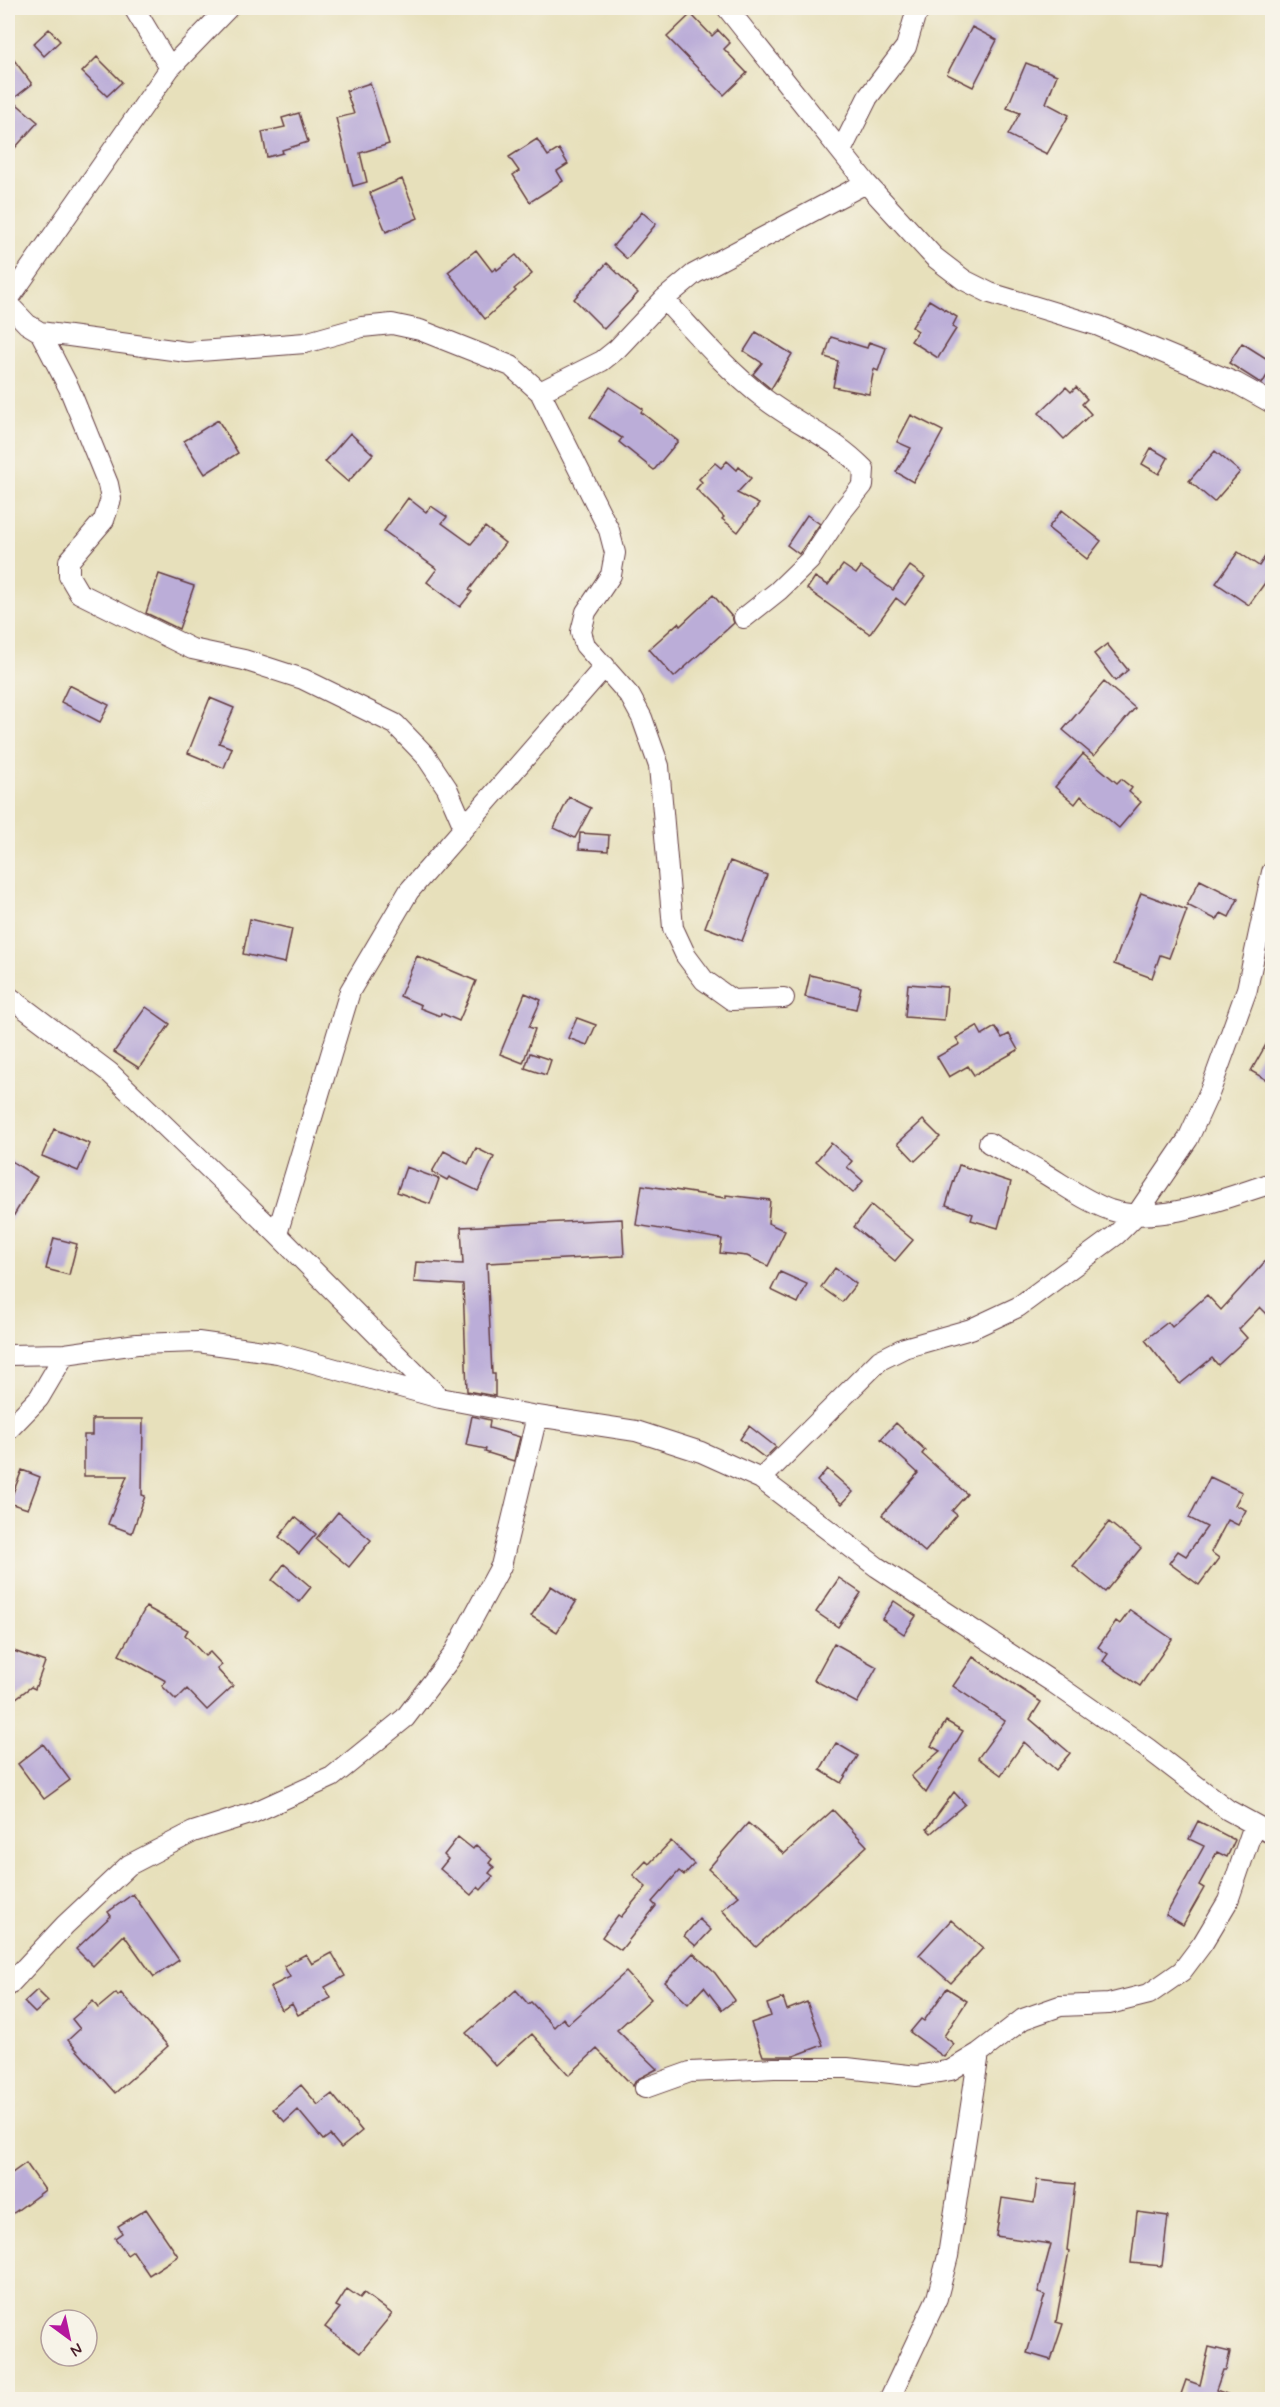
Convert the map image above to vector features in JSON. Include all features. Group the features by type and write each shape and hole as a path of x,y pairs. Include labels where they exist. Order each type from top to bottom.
{"street":[{"path":"134,8 170,68"},
{"path":"228,8 170,68 8,302 27,324 40,332 187,352 305,343 362,327 392,324 420,330 511,366 540,392 609,530 615,553 611,575 586,612 581,632 585,645 630,696 642,718 659,766 673,928 686,956 704,980 732,1000 784,998"},
{"path":"728,8 866,183 934,257 964,280 990,293 1099,326 1236,383 1272,404"},
{"path":"841,151 868,97 906,47 915,16 922,8"},
{"path":"540,392 602,361 617,349 664,299 694,274 866,183"},
{"path":"664,299 716,356 766,400 846,451 864,469 863,485 843,510 810,560 778,591 744,618"},
{"path":"40,332 69,388 108,484 111,499 104,520 69,561 69,576 79,592 192,649 244,660 303,679 395,724 431,763 447,788 464,827"},
{"path":"277,1233 350,991 409,891 605,666"},
{"path":"761,1479 880,1360 904,1348 971,1329 1018,1307 1116,1235 1137,1214 1188,1139 1210,1091 1247,989 1272,872"},
{"path":"8,996 109,1072 277,1233 440,1398"},
{"path":"989,1143 1078,1195 1112,1210 1137,1214 1189,1210 1272,1183"},
{"path":"8,1354 65,1354 137,1344 198,1342 278,1353 440,1398 636,1431 701,1452 761,1479 877,1567 1054,1683 1147,1748 1228,1810 1272,1834"},
{"path":"8,1430 39,1398 65,1354"},
{"path":"8,1986 65,1925 129,1864 194,1832 253,1813 332,1777 405,1718 453,1655 501,1566 537,1416"},
{"path":"645,2088 690,2072 774,2068 847,2068 917,2076 951,2070 979,2053 1023,2019 1060,2006 1109,2004 1149,1994 1182,1971 1203,1943 1228,1900 1254,1825"},
{"path":"889,2400 937,2298 948,2256 979,2053"}],"building":[{"path":"691,14 712,36 718,30 730,43 724,49 747,73 724,95 667,37"},
{"path":"972,27 997,40 973,87 947,74"},
{"path":"49,29 60,41 44,56 33,44"},
{"path":"8,52 32,84 12,100 38,122 15,148 8,141"},
{"path":"97,57 122,82 107,96 82,72"},
{"path":"1026,63 1057,75 1046,103 1069,115 1047,154 1008,135 1020,113 1007,108"},
{"path":"370,83 389,144 360,153 367,182 353,186 336,118 354,114 346,91"},
{"path":"299,113 308,142 267,157 262,132 285,127 282,118"},
{"path":"537,139 548,156 559,149 568,164 557,171 563,181 530,202 513,175 519,171 509,157"},
{"path":"402,179 418,218 386,232 370,193"},
{"path":"642,212 656,224 627,259 613,246"},
{"path":"476,250 492,271 496,268 497,270 516,255 532,274 485,319 448,272"},
{"path":"607,263 638,293 604,329 574,299"},
{"path":"929,300 957,317 952,327 956,329 938,358 911,341 918,331 912,327"},
{"path":"756,332 792,354 771,389 753,374 762,363 744,351"},
{"path":"831,337 867,348 869,342 886,348 878,371 874,369 869,394 833,387 838,361 825,357"},
{"path":"1242,343 1272,362 1272,367 1262,384 1229,363"},
{"path":"610,387 643,409 641,412 678,441 654,470 619,442 622,438 590,417"},
{"path":"1066,387 1071,392 1076,387 1087,399 1082,404 1091,414 1064,439 1039,413"},
{"path":"911,415 943,431 913,482 896,472 911,448 897,442"},
{"path":"218,420 238,453 205,474 184,441"},
{"path":"350,433 373,454 348,482 325,462"},
{"path":"1151,448 1168,458 1159,474 1142,464"},
{"path":"1215,451 1240,472 1214,502 1189,481"},
{"path":"727,461 737,470 739,467 751,478 737,493 759,504 738,532 722,519 724,517 696,489 702,482 699,479 715,463 721,468"},
{"path":"408,498 426,512 431,506 447,517 442,523 471,544 485,527 505,543 469,590 472,592 460,607 427,582 437,569 384,531"},
{"path":"1062,510 1101,541 1087,559 1048,528"},
{"path":"807,515 820,524 799,554 787,545"},
{"path":"1272,546 1272,583 1267,580 1249,605 1216,583 1238,552 1259,566"},
{"path":"843,565 856,574 861,567 893,590 910,566 925,577 905,605 896,598 870,634 807,589 815,577 828,585"},
{"path":"159,574 194,586 179,629 146,613"},
{"path":"713,595 732,617 734,623 674,677 649,649 678,623 680,626"},
{"path":"1107,644 1128,670 1115,681 1094,654"},
{"path":"1104,682 1135,708 1094,756 1063,730"},
{"path":"69,685 109,705 100,722 61,702"},
{"path":"210,698 234,708 219,743 232,748 224,768 188,753"},
{"path":"1083,754 1117,783 1121,779 1132,788 1129,792 1141,802 1119,828 1081,796 1075,804 1055,787"},
{"path":"569,797 591,808 575,838 554,828"},
{"path":"580,833 609,835 608,851 579,849"},
{"path":"730,861 767,875 742,941 705,927"},
{"path":"1200,880 1238,899 1229,917 1221,913 1217,920 1187,905"},
{"path":"1141,893 1187,910 1169,958 1160,955 1152,978 1114,964"},
{"path":"250,919 292,929 285,963 243,954"},
{"path":"417,956 476,981 459,1021 441,1013 440,1016 420,1008 421,1005 400,996"},
{"path":"810,975 861,987 856,1009 805,997"},
{"path":"908,984 947,987 944,1020 905,1017"},
{"path":"525,993 541,1000 529,1027 535,1029 523,1063 500,1054"},
{"path":"146,1007 170,1024 139,1068 114,1052"},
{"path":"577,1018 596,1025 587,1045 568,1038"},
{"path":"977,1026 982,1035 995,1027 1002,1038 1009,1034 1018,1050 974,1075 968,1066 949,1077 937,1057 960,1044 956,1038"},
{"path":"1272,1034 1272,1083 1251,1071"},
{"path":"530,1053 551,1060 546,1075 525,1068"},
{"path":"923,1120 940,1137 915,1161 898,1143"},
{"path":"54,1129 90,1144 78,1171 42,1156"},
{"path":"831,1143 852,1161 847,1167 863,1181 853,1193 816,1161"},
{"path":"476,1148 494,1157 478,1191 449,1177 447,1180 432,1172 444,1151 468,1164"},
{"path":"8,1159 37,1177 8,1225"},
{"path":"959,1165 1011,1182 998,1228 971,1220 973,1214 946,1205"},
{"path":"406,1167 439,1179 430,1204 397,1192"},
{"path":"642,1185 726,1198 726,1195 770,1200 768,1223 785,1231 768,1266 747,1256 720,1253 722,1239 636,1225"},
{"path":"871,1205 913,1240 895,1261 854,1227"},
{"path":"622,1219 624,1256 487,1263 495,1396 467,1391 463,1285 414,1282 416,1262 463,1264 461,1227"},
{"path":"54,1238 77,1244 69,1275 46,1269"},
{"path":"1272,1254 1272,1319 1260,1307 1239,1329 1247,1338 1218,1365 1212,1358 1180,1384 1145,1340 1168,1322 1172,1327 1207,1295 1221,1310"},
{"path":"835,1268 856,1284 842,1302 821,1287"},
{"path":"780,1272 807,1284 798,1303 771,1290"},
{"path":"472,1416 490,1420 489,1428 520,1437 514,1461 485,1452 486,1449 466,1445"},
{"path":"92,1419 143,1419 142,1495 145,1496 132,1533 108,1524 127,1476 84,1476 84,1435 92,1435"},
{"path":"896,1423 925,1450 922,1454 967,1494 952,1511 957,1515 925,1552 882,1515 918,1473 881,1439"},
{"path":"749,1426 776,1447 765,1458 740,1439"},
{"path":"827,1469 853,1492 842,1504 817,1481"},
{"path":"22,1470 40,1477 28,1509 9,1503"},
{"path":"1210,1477 1242,1492 1235,1505 1246,1510 1238,1525 1228,1520 1211,1552 1219,1558 1199,1585 1169,1563 1178,1551 1186,1556 1207,1527 1189,1518"},
{"path":"338,1512 371,1540 349,1567 316,1539"},
{"path":"295,1517 316,1534 299,1554 279,1537"},
{"path":"1109,1522 1141,1548 1105,1592 1073,1566"},
{"path":"284,1564 311,1587 299,1602 272,1580"},
{"path":"839,1578 861,1593 838,1627 816,1612"},
{"path":"551,1586 576,1602 557,1632 531,1616"},
{"path":"894,1601 916,1616 904,1634 882,1619"},
{"path":"146,1607 188,1630 185,1635 205,1656 210,1652 222,1665 217,1669 233,1686 207,1710 187,1689 176,1700 162,1686 166,1681 119,1655"},
{"path":"1130,1610 1172,1639 1140,1686 1103,1661 1108,1654 1098,1647 1116,1621 1120,1624"},
{"path":"834,1643 877,1667 857,1703 814,1680"},
{"path":"8,1649 45,1662 35,1689 31,1687 8,1704"},
{"path":"973,1657 1041,1702 1030,1719 1070,1753 1056,1770 1024,1742 1001,1775 978,1758 1005,1721 953,1686"},
{"path":"946,1721 963,1731 926,1793 911,1776 940,1751 931,1746"},
{"path":"836,1743 858,1756 841,1783 820,1770"},
{"path":"43,1744 70,1780 44,1799 18,1764"},
{"path":"954,1792 965,1804 931,1833 927,1829"},
{"path":"833,1810 867,1846 756,1947 722,1910 739,1896 708,1869 748,1823 784,1854"},
{"path":"1198,1821 1235,1840 1227,1857 1217,1852 1199,1885 1204,1888 1183,1925 1166,1915 1204,1846 1189,1839"},
{"path":"458,1837 473,1849 476,1845 492,1859 489,1863 494,1867 489,1873 493,1876 481,1890 478,1887 471,1895 440,1869 448,1859 444,1855"},
{"path":"671,1841 694,1864 684,1875 679,1871 652,1902 656,1906 621,1950 602,1937 618,1915 621,1917 646,1887 633,1875 646,1861 649,1864"},
{"path":"133,1894 179,1960 154,1977 124,1935 93,1966 76,1949 111,1916 108,1912"},
{"path":"699,1919 711,1930 696,1946 684,1936"},
{"path":"951,1920 983,1948 951,1983 919,1955"},
{"path":"332,1953 345,1976 325,1987 331,1998 298,2015 292,2004 282,2010 270,1987 290,1977 284,1966 306,1954 312,1964"},
{"path":"693,1953 715,1973 735,2000 722,2010 704,1987 688,2004 665,1982"},
{"path":"626,1972 651,1999 617,2030 657,2069 636,2080 633,2086 597,2049 569,2075 532,2034 496,2066 466,2033 516,1990 528,2004 531,2002 554,2027 563,2018 568,2024"},
{"path":"947,1988 967,2001 944,2036 954,2044 944,2057 910,2032 921,2019 924,2021"},
{"path":"37,1990 48,2001 35,2013 24,2002"},
{"path":"116,1993 118,1996 121,1993 168,2046 115,2093 68,2040 80,2029 72,2019 93,2001 98,2008"},
{"path":"783,1998 787,2010 807,2002 823,2045 794,2056 763,2056 751,2023 771,2016 767,2004"},
{"path":"301,2085 318,2105 332,2094 362,2131 341,2148 330,2135 323,2140 298,2110 285,2122 273,2109"},
{"path":"26,2163 45,2190 8,2217 8,2176"},
{"path":"1037,2180 1075,2184 1067,2250 1069,2251 1056,2322 1063,2324 1051,2360 1027,2353 1045,2295 1038,2293 1051,2244 996,2236 1002,2198 1034,2203"},
{"path":"146,2209 178,2256 149,2275 133,2251 127,2255 115,2238 122,2233 118,2226"},
{"path":"1137,2212 1168,2216 1162,2266 1131,2263"},
{"path":"347,2289 360,2298 364,2293 392,2314 360,2353 325,2327 340,2308 336,2306"},
{"path":"1209,2347 1230,2352 1226,2370 1223,2370 1216,2390 1235,2397 1235,2400 1179,2400 1186,2380 1200,2385"}]}
